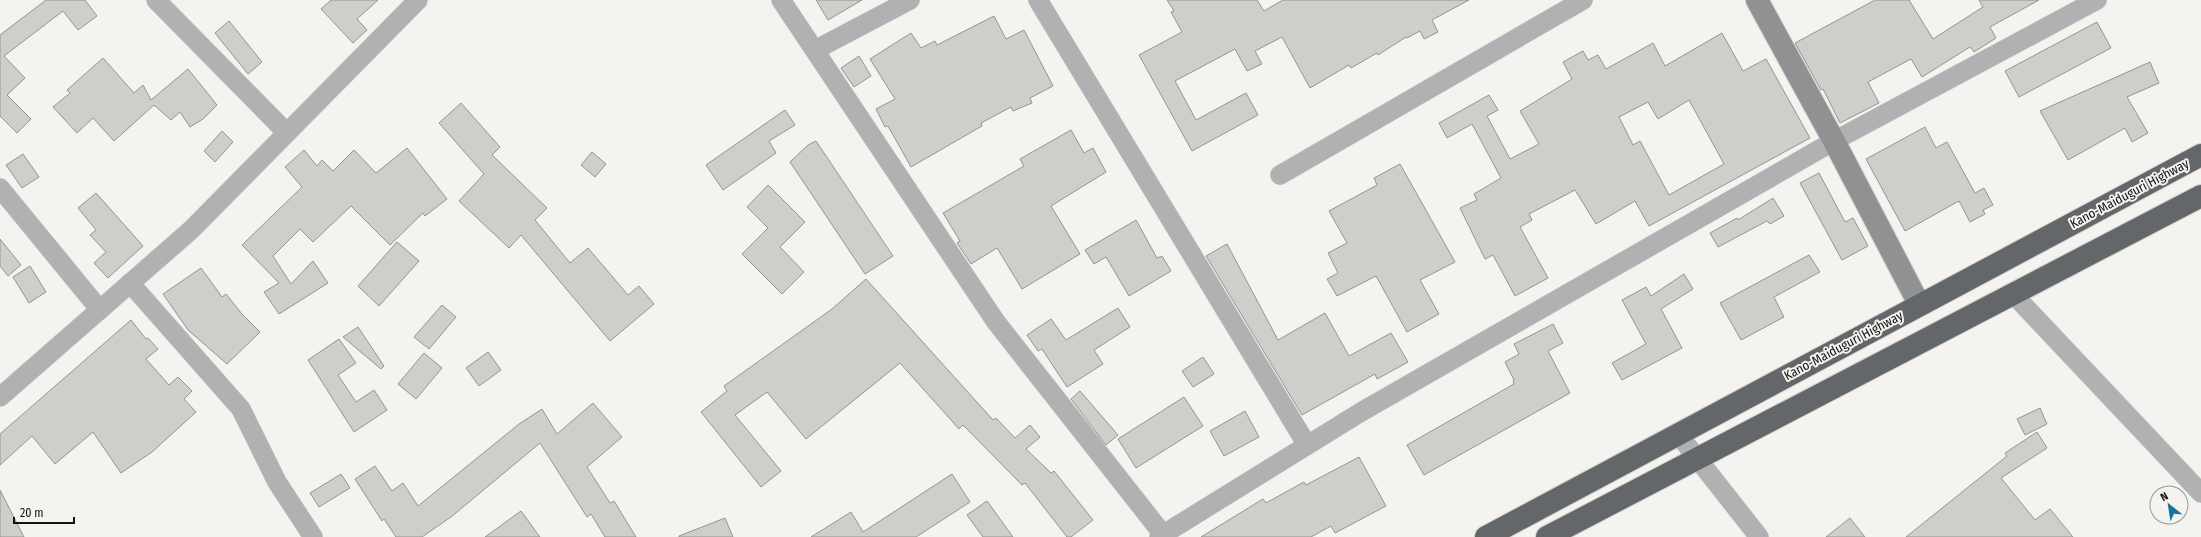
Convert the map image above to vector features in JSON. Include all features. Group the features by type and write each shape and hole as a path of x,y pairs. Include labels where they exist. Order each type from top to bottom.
{"highway":[{"name":"Kano-Maiduguri Highway","path":"1486,537 1919,304 2201,155"},
{"path":"1547,537 2014,295 2201,196"}],"street":[{"path":"156,0 286,133"},
{"path":"0,397 191,230 418,0"},
{"path":"781,0 996,322 1162,536 1368,408 1834,141 2097,0"},
{"path":"815,50 910,0"},
{"path":"1038,0 1307,445"},
{"path":"1280,175 1583,0"},
{"path":"1757,0 1834,141 1919,304"},
{"path":"0,188 100,310"},
{"path":"130,283 241,408 277,482 313,537"},
{"path":"2014,295 2201,493"},
{"path":"1678,434 1696,459 1759,537"}],"building":[{"path":"46,0 85,0 97,16 78,30 63,11 4,56 25,78 7,95 31,119 17,133 0,116 0,35"},
{"path":"331,0 378,0 357,19 367,30 353,43 321,9"},
{"path":"816,0 862,0 828,20"},
{"path":"1167,0 1257,0 1264,11 1283,0 1469,0 1432,20 1438,32 1424,39 1420,31 1407,38 1406,37 1378,55 1377,53 1351,68 1349,65 1310,88 1282,37 1255,51 1262,64 1247,71 1235,49 1175,81 1196,120 1246,93 1258,115 1192,151 1139,55 1182,32 1171,12 1174,11"},
{"path":"1875,0 1909,0 1933,39 1983,7 1979,0 2039,0 1990,27 1996,38 1974,52 1970,47 1922,77 1911,59 1868,82 1879,103 1840,123 1823,89 1821,90 1795,43"},
{"path":"994,16 1006,39 1024,30 1053,86 1030,98 1032,103 1013,111 1011,107 981,123 982,126 911,167 888,126 885,127 876,109 895,99 870,59 911,33 921,48 935,41 937,45"},
{"path":"229,21 262,62 248,74 215,33"},
{"path":"2097,22 2111,48 2019,97 2005,71"},
{"path":"1722,33 1743,71 1766,59 1810,138 1649,226 1635,201 1596,224 1575,190 1529,214 1532,220 1520,227 1548,278 1515,296 1493,255 1485,259 1460,208 1477,200 1474,194 1501,178 1472,124 1447,138 1439,123 1489,95 1498,110 1487,116 1510,159 1539,144 1520,111 1572,79 1563,62 1583,51 1588,60 1598,55 1606,69 1653,43 1665,66","holes":["1689,100 1724,164 1669,195 1640,141 1633,145 1619,117 1648,102 1658,119"]},
{"path":"859,56 871,76 854,87 841,68"},
{"path":"103,58 134,93 143,85 151,100 188,69 217,105 203,119 190,127 180,112 171,120 154,105 114,141 93,118 77,133 53,107 70,93 67,90"},
{"path":"2150,62 2159,83 2127,97 2148,133 2132,142 2125,128 2068,160 2040,111"},
{"path":"461,103 500,147 492,155 547,208 535,220 570,263 588,248 628,295 639,286 654,304 610,341 521,235 509,248 459,201 484,174 439,123"},
{"path":"785,110 795,125 769,141 776,153 723,190 706,165"},
{"path":"1925,127 1936,148 1947,142 1975,193 1984,188 1993,205 1983,210 1985,214 1970,222 1959,201 1905,231 1866,159"},
{"path":"1071,130 1084,153 1093,148 1106,172 1051,206 1080,254 1022,289 997,248 971,264 957,243 960,241 943,213 1024,166 1020,159"},
{"path":"222,131 233,142 215,162 204,151"},
{"path":"816,141 893,256 865,274 790,162 808,145"},
{"path":"407,148 447,199 425,216 423,213 390,245 351,206 313,242 300,229 273,256 291,284 313,261 328,283 279,314 264,292 279,283 242,245 302,187 285,167 304,150 317,166 322,160 333,171 354,150 376,173"},
{"path":"592,152 606,164 595,177 581,165"},
{"path":"23,154 39,177 22,188 6,165"},
{"path":"1400,164 1455,262 1420,280 1439,314 1407,332 1376,276 1337,296 1327,279 1338,273 1328,253 1347,243 1329,211 1377,185 1374,178"},
{"path":"1819,173 1845,222 1853,218 1868,246 1842,260 1800,183"},
{"path":"768,185 805,222 780,247 804,272 782,294 742,254 768,228 747,207"},
{"path":"96,193 143,246 108,278 94,263 106,252 90,235 96,230 78,208"},
{"path":"1773,198 1784,216 1770,224 1767,221 1718,247 1710,233 1737,218 1738,220"},
{"path":"1136,220 1157,258 1162,256 1171,271 1129,296 1106,257 1094,264 1085,250"},
{"path":"0,239 21,265 8,276 0,266"},
{"path":"397,242 419,261 379,306 358,286"},
{"path":"1227,244 1278,340 1325,313 1349,356 1391,333 1408,362 1377,379 1375,374 1302,415 1206,256"},
{"path":"1809,255 1820,272 1774,297 1784,317 1741,340 1720,303"},
{"path":"30,266 46,292 29,303 13,277"},
{"path":"201,268 222,297 226,294 242,314 260,332 227,364 188,330 163,294"},
{"path":"1684,274 1693,289 1661,309 1682,348 1622,380 1612,363 1646,344 1622,300 1646,287 1651,296"},
{"path":"866,279 993,420 996,418 1015,438 1030,425 1040,437 1026,449 1051,473 1054,471 1093,520 1071,537 1067,537 1025,483 1022,485 963,425 959,429 900,363 806,439 767,392 735,415 781,471 761,487 701,412 727,391 724,386 832,309"},
{"path":"442,305 456,317 429,349 414,337"},
{"path":"1118,308 1130,327 1094,350 1103,364 1067,387 1042,349 1038,351 1027,335 1051,319 1066,340"},
{"path":"131,320 146,339 148,338 158,349 146,359 169,385 178,377 192,391 184,399 196,412 152,452 121,473 93,432 55,464 32,436 0,465 0,434"},
{"path":"1553,324 1563,343 1548,351 1570,393 1424,475 1407,445 1514,384 1514,380 1505,362 1519,354 1514,344"},
{"path":"358,327 384,366 381,369 343,337"},
{"path":"339,339 356,363 338,375 356,402 374,390 387,410 354,432 308,360"},
{"path":"488,352 501,370 479,386 466,368"},
{"path":"424,353 442,368 416,399 398,384"},
{"path":"1203,357 1214,374 1193,387 1182,371"},
{"path":"1080,391 1118,435 1106,445 1071,399"},
{"path":"1184,397 1203,426 1136,468 1118,439"},
{"path":"593,403 622,437 587,467 610,503 614,501 636,537 605,537 591,514 587,517 540,443 451,517 422,537 396,537 384,519 382,521 355,479 375,466 392,491 403,483 418,506 519,424 542,409 557,434"},
{"path":"2040,408 2047,424 2025,435 2017,419"},
{"path":"1245,411 1259,437 1224,456 1210,431"},
{"path":"2037,432 2047,448 2001,478 2035,520 2050,509 2073,537 1906,537 2007,456 2005,453"},
{"path":"1359,457 1386,506 1335,533 1331,526 1311,537 1201,537 1263,499 1266,503 1304,482 1306,485"},
{"path":"341,474 350,488 319,507 310,493"},
{"path":"952,474 970,502 916,537 811,537 851,512 863,532"},
{"path":"0,490 24,537 0,537"},
{"path":"987,501 1013,537 983,537 967,515"},
{"path":"521,511 540,537 485,537"},
{"path":"725,518 733,537 679,537 679,536"},
{"path":"1850,518 1865,537 1826,537"}]}
